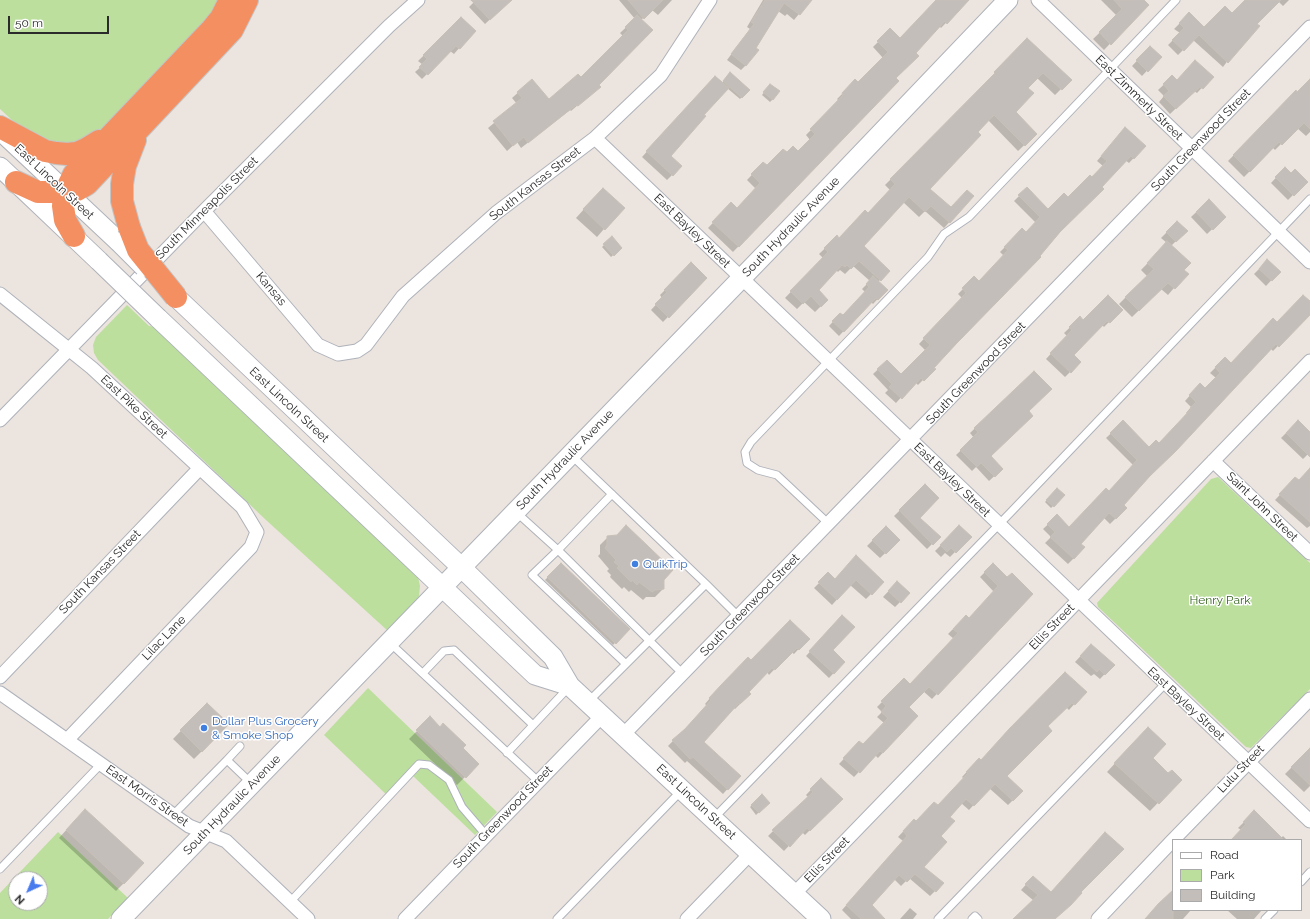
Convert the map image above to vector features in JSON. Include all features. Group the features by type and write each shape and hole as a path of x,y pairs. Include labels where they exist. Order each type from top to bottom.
{"highway":[{"path":"74,236 65,220 63,206 65,192 74,174 212,29 221,18 230,0"},
{"path":"16,182 38,192 65,192 77,190 87,184 232,30 247,0"},
{"path":"142,125 129,152 122,184 124,235 176,297"},
{"path":"0,127 45,151 68,154 86,149 120,126"}],"street":[{"name":"South Minneapolis Street","path":"0,420 204,211 389,26 418,0"},
{"name":"South Kansas Street","path":"346,353 357,351 366,345 403,296 496,213 595,138 660,75 710,0"},
{"name":"South Hydraulic Avenue","path":"121,919 742,278 1008,0"},
{"name":"East Zimmerly Street","path":"1038,0 1310,262"},
{"name":"South Greenwood Street","path":"624,735 1310,27"},
{"name":"East Lincoln Street","path":"0,130 65,192 124,235"},
{"name":"East Bayley Street","path":"595,138 998,525 1310,821"},
{"name":"East Lincoln Street","path":"0,167 535,675 570,686"},
{"name":"Kansas","path":"204,211 318,345 338,354 346,353"},
{"name":"East Pike Street","path":"0,294 92,368 200,468 242,507 257,532"},
{"name":"East Lincoln Street","path":"176,297 461,567 553,657 570,686 714,818 821,919"},
{"name":"Ellis Street","path":"794,894 1310,361"},
{"name":"Saint John Street","path":"1213,461 1310,553"},
{"name":"South Kansas Street","path":"0,677 200,468"},
{"name":"Lilac Lane","path":"67,740 250,547 257,532"},
{"name":"East Morris Street","path":"0,693 189,826 226,841 308,919"},
{"name":"Lulu Street","path":"1174,839 1310,699"},
{"name":"South Greenwood Street","path":"405,919 602,716"},
{"name":"Lulu Street","path":"1098,919 1172,841"},
{"path":"687,919 751,853"}],"lane":[{"path":"829,524 777,475 758,470 747,463 745,452 751,442 928,257 944,234 969,217 1176,0"},
{"path":"714,818 998,525 1310,199"},
{"path":"570,454 739,617"},
{"path":"612,494 532,575 626,664"},
{"path":"515,511 558,550 683,674"},
{"path":"588,702 706,584"},
{"path":"389,642 538,782"},
{"path":"423,673 444,651 454,650 533,725"},
{"path":"938,919 1165,684"},
{"path":"507,753 570,686"},
{"path":"173,815 240,746"},
{"path":"227,760 252,784"},
{"path":"0,869 101,764"},
{"path":"290,902 419,764 429,765 449,780 462,807 486,835"},
{"path":"556,919 682,789"},
{"path":"1302,881 1310,872"},
{"path":"1265,919 1273,911"},
{"path":"972,919 975,916 978,919"}],"green space":[{"path":"0,0 219,0 215,8 181,49 92,141 58,148 28,135 0,109"},
{"path":"127,305 149,326 156,327 418,577 420,586 419,596 414,605 388,631 266,520 98,360 94,353 93,345 96,337"},
{"name":"Henry Park","path":"1218,477 1310,563 1310,689 1251,748 1246,747 1098,607 1097,603 1211,479"},
{"path":"368,688 497,812 475,835 413,776 391,799 324,735"},
{"path":"58,832 128,898 108,919 0,919 0,893 8,885 8,911 48,911 48,871 21,871"}],"building":[{"path":"471,0 512,0 490,20"},
{"path":"628,0 663,0 644,19"},
{"path":"765,0 812,0 800,15 784,3 756,48 759,50 746,66 731,54 754,24 751,22"},
{"path":"936,0 969,0 947,24 945,21 916,53 919,56 896,78 899,81 739,247 712,222 731,202 737,208 760,183 751,174 763,162 767,165 783,149 787,152 793,146 798,151 815,134 810,129 843,95 842,93 855,79 858,82 888,52 877,41 890,28 900,38"},
{"path":"1114,0 1144,0 1149,5 1111,45 1099,32 1122,9"},
{"path":"1245,0 1281,0 1257,24 1260,26 1228,63 1199,35 1184,51 1172,40 1184,28 1179,23 1189,12 1204,27 1225,6 1232,13"},
{"path":"637,15 653,30 599,85 601,87 528,143 524,137 513,146 493,121 522,98 517,92 532,79 549,99 578,74 581,77 628,30 625,27"},
{"path":"461,17 476,31 460,49 456,46 428,75 419,67 427,59 423,55"},
{"path":"1027,38 1072,80 1062,90 1043,73 1028,88 1034,93 1016,112 1037,134 1025,146 994,115 978,132 981,135 930,189 951,207 967,190 974,196 950,223 931,206 925,212 909,197 864,246 890,271 881,281 859,261 851,269 847,265 845,267 842,265 819,290 828,300 821,307 811,296 803,304 790,291 828,252 824,248 837,235 839,238 865,210 868,213 895,184 890,179 995,73 994,72"},
{"path":"1150,46 1162,57 1148,72 1136,60"},
{"path":"1195,60 1214,77 1203,89 1200,87 1176,109 1163,96 1169,91 1163,84 1172,75 1177,80"},
{"path":"730,72 750,90 742,98 723,81"},
{"path":"715,76 729,88 704,115 706,116 671,156 682,166 673,176 646,151"},
{"path":"1310,79 1310,129 1304,123 1282,145 1279,142 1250,172 1233,155 1296,90 1297,92"},
{"path":"770,84 780,91 773,100 763,92"},
{"path":"1125,127 1146,146 1134,159 1131,156 1102,187 1104,189 1060,232 1040,256 1041,257 957,343 934,368 936,369 924,381 921,378 902,399 889,387 892,384 877,369 887,360 901,374 930,345 923,338 966,293 962,288 974,276 979,281 1008,250 1004,247 1022,228 1026,232 1040,217 1018,195 1027,187 1048,209 1064,193 1068,197 1090,175 1092,177 1107,161 1101,156"},
{"path":"1285,167 1291,173 1295,169 1308,182 1294,196 1275,177"},
{"path":"603,188 625,208 605,230 583,209"},
{"path":"1209,199 1226,217 1213,230 1196,212"},
{"path":"1177,221 1188,231 1176,242 1166,232"},
{"path":"612,236 622,248 614,256 603,244"},
{"path":"1167,241 1191,263 1184,270 1189,274 1175,289 1168,283 1139,311 1125,297 1154,269 1147,263"},
{"path":"1267,259 1281,272 1272,281 1259,269"},
{"path":"691,262 707,278 669,318 655,304 667,292 664,290"},
{"path":"873,276 888,290 878,300 876,298 844,332 832,321 840,313 843,315 869,287 866,284"},
{"path":"1108,295 1123,310 1110,323 1107,321 1074,355 1081,362 1071,373 1050,353 1072,330 1069,327 1080,316 1083,320"},
{"path":"1303,295 1310,301 1310,315 1279,347 1276,344 1176,451 1150,476 1124,505 1127,508 1116,519 1109,513 1081,544 1085,547 1074,559 1050,537 1055,532 1047,524 1057,514 1069,527 1106,488 1109,491 1137,460 1110,433 1123,420 1149,447 1156,440 1159,443 1196,402 1189,395 1200,383 1205,388 1220,373 1215,367 1225,357 1231,363 1273,318 1277,322"},
{"path":"1034,371 1052,389 1029,411 1033,416 991,456 1003,469 995,477 981,463 977,467 960,450 978,432 974,428"},
{"path":"1298,420 1310,432 1310,457 1286,433"},
{"path":"1310,468 1310,522 1279,494 1295,477 1299,480"},
{"path":"925,484 939,498 920,518 941,537 933,545 899,510"},
{"path":"1057,488 1065,495 1054,507 1046,500"},
{"path":"626,525 673,570 664,580 664,589 655,590 652,592 639,582 637,585 632,580 631,582 617,568 619,566 614,562 616,560 605,548 607,545 607,536 617,535"},
{"path":"959,525 972,537 956,553 951,548 947,552 940,545"},
{"path":"886,526 900,540 886,554 872,540"},
{"path":"856,555 884,582 872,595 856,580 837,600 818,582 828,572 835,579"},
{"path":"561,563 630,629 616,644 547,577"},
{"path":"993,563 1007,577 1012,573 1033,594 938,695 929,687 909,707 918,716 883,753 880,751 860,773 843,758 859,741 863,744 888,718 881,712 886,706 881,701 904,678 910,684 958,633 953,629 966,615 969,618 998,586 984,572"},
{"path":"897,581 910,593 901,603 888,591"},
{"path":"842,615 855,627 833,650 845,662 834,674 809,651"},
{"path":"790,620 810,639 799,650 797,648 775,670 772,668 749,692 751,694 740,704 739,703 704,742 741,776 728,790 693,757 690,759 672,740 685,729 711,700 709,698 748,657 751,660"},
{"path":"1091,644 1115,665 1105,675 1099,669 1097,672 1080,656"},
{"path":"1065,672 1087,692 1075,705 1072,703 1048,726 1052,731 1007,776 1023,791 1013,801 995,784 974,806 966,799 950,817 955,821 941,836 947,842 924,867 944,883 936,892 915,874 907,882 899,875 872,905 885,919 861,919 846,905 907,836 903,831 914,819 916,821 934,802 938,805 968,773 966,772 979,758 981,760"},
{"path":"207,703 229,724 202,752 180,730"},
{"path":"430,716 440,727 443,723 466,745 463,748 479,764 466,778 416,730"},
{"path":"1148,727 1166,744 1153,758 1168,773 1172,770 1182,780 1159,804 1114,763"},
{"path":"1310,748 1310,785 1291,767"},
{"path":"821,778 843,799 810,831 807,828 790,847 772,830 813,792 810,789"},
{"path":"762,794 770,803 759,813 751,805"},
{"path":"85,809 144,863 124,884 66,830"},
{"path":"1254,810 1283,839 1232,839 1246,824 1243,822"},
{"path":"1105,832 1124,849 1081,892 1082,893 1071,905 1055,919 1013,919 1038,895 1025,884 1033,876 1051,892"},
{"path":"1172,891 1173,919 1145,919"}],"place":[{"name":"QuikTrip","path":"635,564"},
{"name":"Dollar Plus Grocery & Smoke Shop","path":"204,728"}]}
